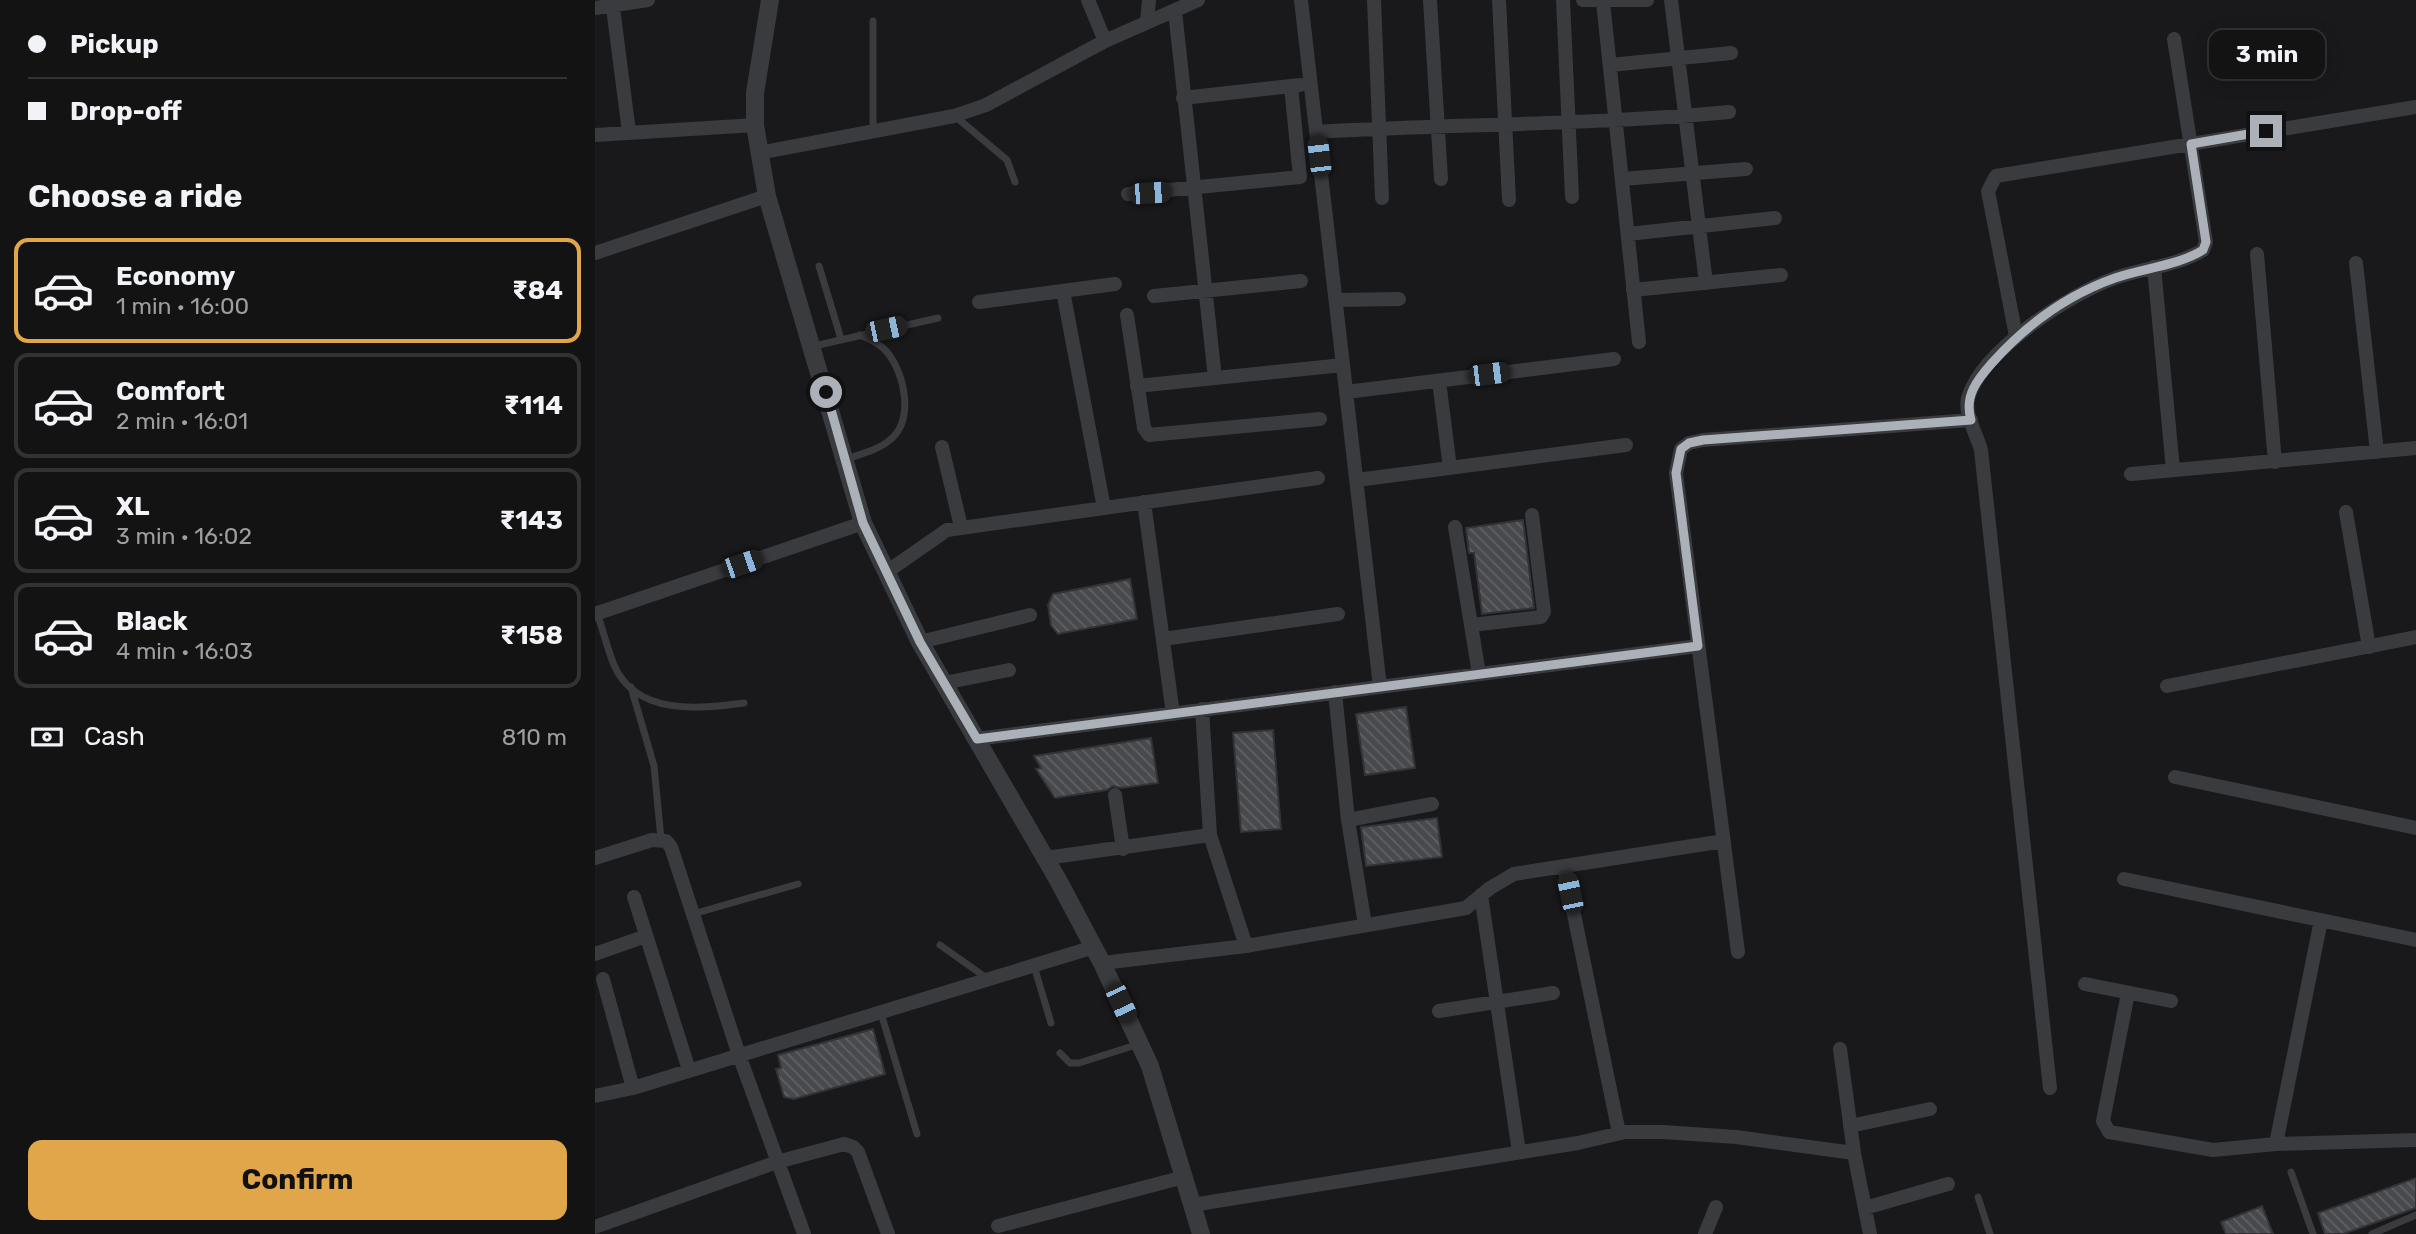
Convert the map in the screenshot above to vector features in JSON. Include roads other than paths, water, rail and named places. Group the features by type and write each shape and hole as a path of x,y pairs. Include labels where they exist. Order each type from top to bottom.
{"street":[{"path":"595,8 613,3 648,0"},
{"path":"770,0 755,93 755,125 759,153 767,197 863,523 920,642 1098,955 1150,1066 1201,1234"},
{"path":"1087,0 1105,41"},
{"path":"1147,22 1149,0"},
{"path":"759,153 954,116 986,105 1105,41 1198,0"},
{"path":"1301,0 1380,687"},
{"path":"1374,0 1377,128 1382,198"},
{"path":"1430,0 1441,179"},
{"path":"1499,0 1510,200"},
{"path":"1563,0 1572,197"},
{"path":"1583,0 1647,0"},
{"path":"1671,0 1706,283"},
{"path":"1604,2 1639,342"},
{"path":"613,3 629,132"},
{"path":"1175,11 1215,378"},
{"path":"2050,1088 1981,450 1971,420 1968,398 1976,384 2016,336 2073,297 2115,278 2195,255 2205,246 2174,39"},
{"path":"1610,65 1731,53"},
{"path":"1183,98 1311,84"},
{"path":"1128,194 1194,190 1300,177 1291,86"},
{"path":"2016,336 1988,191 1991,181 2007,173 2416,107"},
{"path":"1317,132 1437,125 1616,122 1729,112"},
{"path":"595,135 755,125"},
{"path":"1622,179 1746,169"},
{"path":"595,253 767,197"},
{"path":"1628,234 1775,218"},
{"path":"2257,254 2275,462"},
{"path":"2356,263 2377,452"},
{"path":"2154,267 2173,470"},
{"path":"1633,290 1781,275"},
{"path":"1154,296 1301,281"},
{"path":"979,302 1115,284"},
{"path":"1063,291 1104,508"},
{"path":"1336,300 1399,299"},
{"path":"1127,315 1144,428 1149,435 1320,419"},
{"path":"1346,392 1614,359"},
{"path":"1137,386 1343,365"},
{"path":"1439,381 1450,468"},
{"path":"1738,952 1676,473 1681,449 1689,443 1703,440 1971,420"},
{"path":"1357,480 1626,445"},
{"path":"942,447 961,527"},
{"path":"2131,474 2416,448"},
{"path":"888,571 937,535 961,527 1318,478"},
{"path":"1145,502 1173,713"},
{"path":"2346,512 2369,647"},
{"path":"1471,625 1541,617 1544,612 1532,515"},
{"path":"596,613 863,523"},
{"path":"1455,527 1479,674"},
{"path":"1163,639 1338,614"},
{"path":"920,642 1030,615"},
{"path":"2167,685 2416,637"},
{"path":"977,739 1698,646"},
{"path":"944,683 1009,670"},
{"path":"1335,692 1348,820 1365,925"},
{"path":"1202,709 1210,835 1246,946"},
{"path":"2175,777 2416,828"},
{"path":"1115,795 1123,849"},
{"path":"1348,820 1431,804"},
{"path":"1045,858 1210,835"},
{"path":"595,858 661,839 671,847 739,1055 804,1234"},
{"path":"595,1096 633,1088 1034,966 1098,955 1246,946 1466,908 1514,874 1724,841"},
{"path":"1565,866 1619,1133"},
{"path":"2124,880 2416,940"},
{"path":"1481,895 1519,1152"},
{"path":"634,897 689,1070"},
{"path":"2276,1144 2321,920"},
{"path":"595,954 646,936"},
{"path":"603,979 633,1088"},
{"path":"2085,984 2171,1001"},
{"path":"1439,1011 1553,993"},
{"path":"2128,993 2104,1128 2109,1132 2213,1150 2276,1144 2416,1140"},
{"path":"1840,1049 1854,1153 1870,1234"},
{"path":"1850,1126 1930,1110"},
{"path":"1192,1205 1519,1152 1619,1133 1663,1132 1736,1137 1854,1153"},
{"path":"595,1227 777,1162 844,1144 853,1147 888,1234"},
{"path":"998,1226 1184,1177"},
{"path":"1865,1208 1948,1184"},
{"path":"1705,1234 1716,1207"}],"lane":[{"path":"873,21 873,131"},
{"path":"954,116 1007,160 1015,182"},
{"path":"819,266 841,339"},
{"path":"813,346 938,318"},
{"path":"845,460 880,447 893,438 902,427 905,410 899,373 888,353 876,342 860,335"},
{"path":"596,613 614,665 631,687 655,766 661,839"},
{"path":"631,687 655,701 678,708 744,703"},
{"path":"693,914 798,884"},
{"path":"940,944 988,980"},
{"path":"1034,966 1051,1023"},
{"path":"881,1013 917,1134"},
{"path":"1061,1054 1070,1063 1079,1063 1140,1044"},
{"path":"2291,1172 2313,1234"},
{"path":"1978,1197 1990,1234"},
{"path":"2372,1234 2416,1214"}]}
